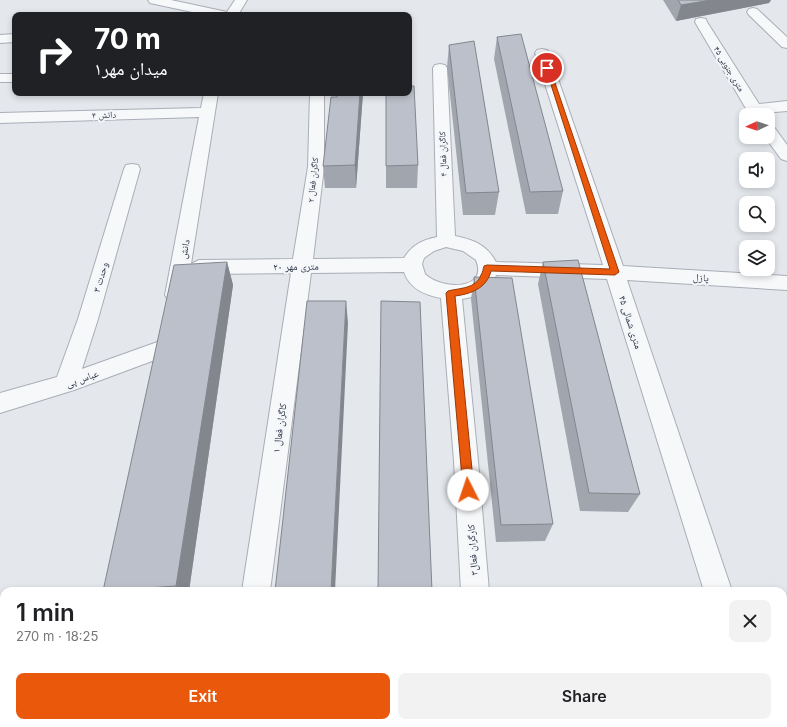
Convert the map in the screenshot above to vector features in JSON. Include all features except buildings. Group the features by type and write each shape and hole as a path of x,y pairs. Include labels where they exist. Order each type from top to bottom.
{"street":[{"path":"154,0 209,12"},
{"path":"234,12 241,0"},
{"path":"752,12 787,44"},
{"name":"۴۵ متری جنوبی","path":"701,22 753,108"},
{"path":"0,39 12,38"},
{"name":"۴۵ متری شمالی","path":"542,53 615,272 717,587"},
{"name":"کاگران فعال ۴","path":"440,68 446,241"},
{"path":"0,78 12,78"},
{"name":"دانش","path":"171,311 181,267 210,96"},
{"name":"کاگران فعال ۲","path":"302,266 316,166 318,96"},
{"path":"775,108 787,106"},
{"name":"دانش ۴","path":"0,118 207,112"},
{"path":"775,140 787,156"},
{"name":"وحدت ۳","path":"66,384 88,319 132,169"},
{"path":"446,241 466,244 474,248 483,257 487,268 485,278 477,286 465,292 450,293 430,289 416,278 412,264 414,257 426,246 446,241"},
{"name":"۲۰ متری مهر","path":"181,267 412,264"},
{"name":"کاگران فعال ۱","path":"257,587 302,266"},
{"path":"487,268 615,272"},
{"name":"پازل","path":"615,272 787,283"},
{"name":"کارگران فعال۳","path":"450,293 466,461 475,587"},
{"name":"عباس پی","path":"0,403 66,384 162,351"}],"route":[{"path":"468,490 450,293 465,292 477,286 485,278 487,268 615,272 547,68"}]}
